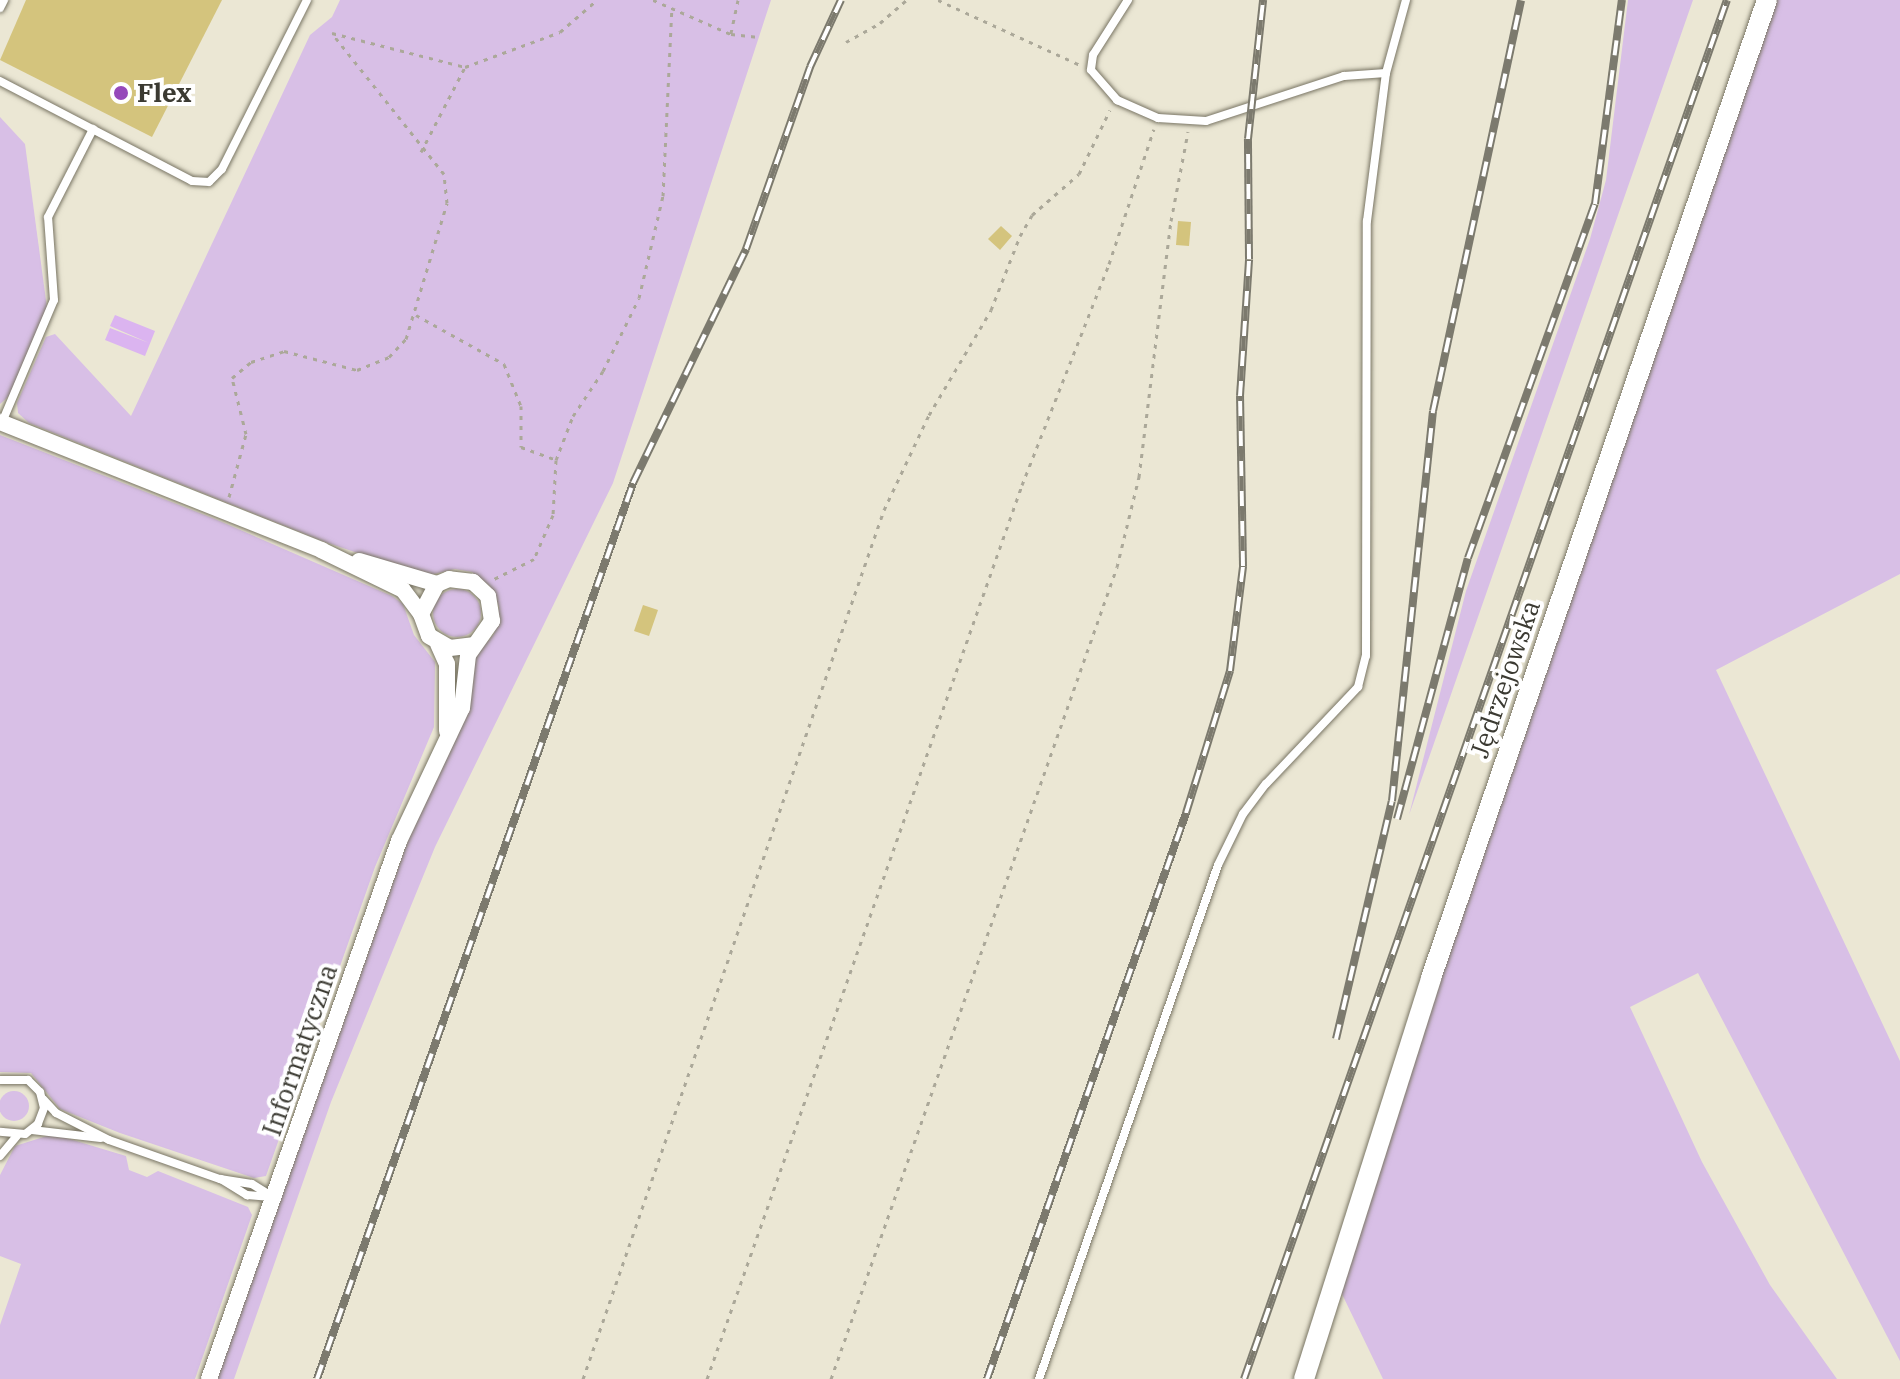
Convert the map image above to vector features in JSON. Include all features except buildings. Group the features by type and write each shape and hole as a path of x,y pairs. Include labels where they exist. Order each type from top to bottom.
{"street":[{"name":"Jędrzejowska","path":"1304,1379 1436,963 1767,0"},
{"name":"Informatyczna","path":"4,421 225,508 403,590 421,614 429,636 438,644 447,664 445,741"},
{"name":"Informatyczna","path":"209,1379 399,841 462,708 464,666 473,645 492,621 492,608 480,587 461,578 437,584 321,550"},
{"path":"421,614 437,584"},
{"path":"438,644 473,645"}],"lane":[{"path":"0,8 4,0"},
{"path":"0,81 192,181 209,182 222,169 307,0"},
{"path":"1128,0 1093,55 1091,70 1117,100 1158,118 1190,124 1344,76 1386,73"},
{"path":"1039,1379 1218,865 1258,794 1358,687 1366,656 1367,221 1386,73 1406,0"},
{"path":"4,421 54,300 48,217 93,129"},
{"path":"0,1080 28,1080 56,1113 109,1140 220,1179 252,1184 273,1197"},
{"path":"32,1130 42,1116 43,1099"},
{"path":"0,1156 17,1136 32,1130 109,1140"},
{"path":"0,1132 17,1136"}],"path":[{"path":"225,508 246,434 232,378 251,362 284,351 324,366 357,370 389,357 406,339 447,203 444,174 421,152 332,33 465,67 560,32 597,0"},
{"path":"653,0 731,34 759,37"},
{"path":"731,34 738,0"},
{"path":"846,42 880,23 906,0"},
{"path":"938,0 1091,70"},
{"path":"480,587 534,559 553,515 556,460 573,416 603,371 639,298 663,196 672,8"},
{"path":"421,152 465,67"},
{"path":"583,1379 884,510 929,415 991,310 1020,236 1032,215 1079,174 1117,100"},
{"path":"707,1379 1022,485 1109,264 1158,118"},
{"path":"831,1379 1117,567 1139,477 1171,221 1190,124"},
{"path":"415,315 504,364 521,406 521,447 556,460"}],"shaded area":[{"path":"340,0 771,0 613,483 435,847 331,1102 234,1379 217,1379 472,660 494,634 499,607 490,586 472,572 455,569 426,576 325,542 29,423 18,413 17,403 46,337 55,334 131,416 310,35 332,17"},
{"path":"1628,0 1693,0 1409,815 1466,591 1590,239 1606,180"},
{"path":"1775,0 1900,0 1900,574 1716,670 1900,1061 1900,1361 1698,973 1630,1007 1702,1162 1770,1285 1837,1379 1383,1379 1341,1292 1418,1040"},
{"path":"0,117 25,144 47,308 9,396 0,404"},
{"path":"115,315 155,331 145,356 105,340 110,328 149,343 110,326"},
{"path":"0,435 215,519 392,596 403,604 414,635 435,662 434,727 375,867 266,1176 254,1178 120,1133 60,1109 31,1073 0,1072"},
{"path":"457,589 474,596 481,613 474,630 457,637 440,630 433,613 440,596"},
{"path":"14,1091 25,1095 29,1106 25,1117 14,1121 3,1117 -1,1106 3,1095"},
{"path":"53,1134 126,1156 129,1170 147,1177 158,1171 248,1207 252,1215 195,1379 0,1379 0,1325 21,1264 0,1256 0,1175 15,1146"}],"railway":[{"path":"317,1379 633,483 746,249 810,67 841,0"},
{"path":"987,1379 1186,813 1230,671 1243,566 1240,396 1249,259 1248,139 1263,0"},
{"path":"1336,1039 1392,801 1433,411 1521,0"},
{"path":"1397,819 1468,558 1595,204 1622,0"},
{"path":"1244,1379 1727,0"}],"place":[{"name":"Flex","path":"121,93"}]}
